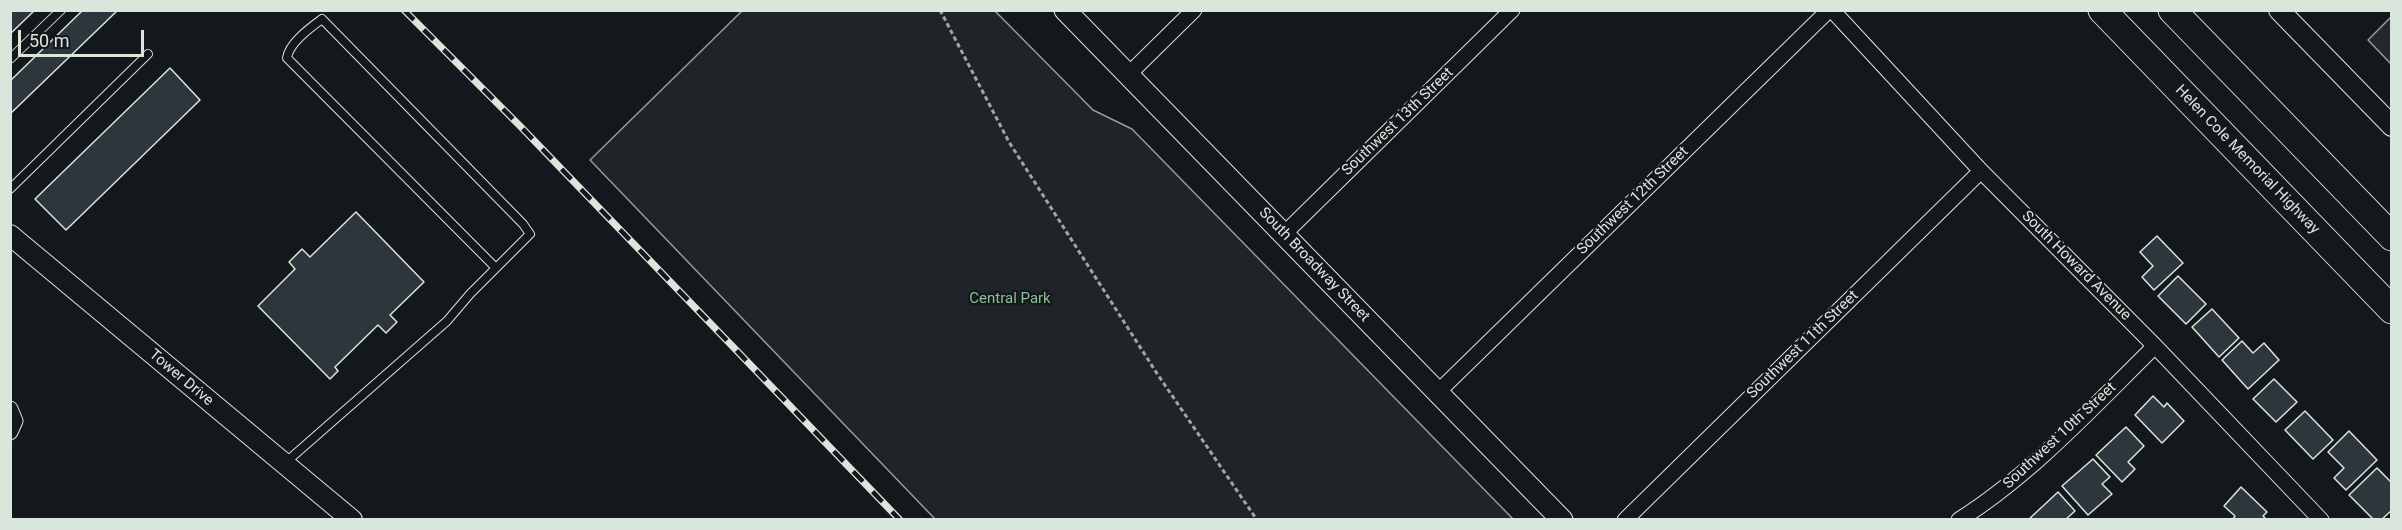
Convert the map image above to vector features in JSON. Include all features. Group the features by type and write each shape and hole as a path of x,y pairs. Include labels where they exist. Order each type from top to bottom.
{"highway":[{"name":"Helen Cole Memorial Highway","path":"2102,10 2391,310"},
{"path":"2172,10 2391,237"}],"main road":[{"name":"South Broadway Street","path":"1065,10 1562,519"}],"street":[{"path":"1128,75 1194,10"},
{"name":"Southwest 13th Street","path":"1284,234 1512,10"},
{"name":"South Howard Avenue","path":"1831,10 1981,171 2155,346 2321,519"},
{"name":"Southwest 12th Street","path":"1438,392 1831,10"},
{"path":"2279,10 2391,126"},
{"name":"Southwest 11th Street","path":"1625,519 1981,171"},
{"name":"Tower Drive","path":"10,235 352,519"},
{"name":"Southwest 10th Street","path":"1959,519 1982,505 2020,476 2155,346"}],"lane":[{"path":"10,59 61,10"},
{"path":"284,464 447,321 530,234 523,224 322,20 313,26 288,50 287,58 496,268"},
{"path":"10,189 148,54"}],"path":[{"path":"940,10 1009,142 1156,372 1257,519"}],"green space":[{"name":"Central Park","path":"743,10 995,11 1093,110 1132,129 1513,519 935,519 590,160"}],"shaded area":[{"path":"2391,17 2391,64 2368,40"}],"building":[{"path":"10,10 35,10 10,34"},
{"path":"83,10 118,10 10,114 10,81"},
{"path":"170,68 200,100 66,230 35,199"},
{"path":"356,212 424,282 390,315 397,322 386,333 378,325 335,367 338,371 330,379 258,306 295,269 289,262 302,249 310,257"},
{"path":"2157,236 2183,263 2154,290 2142,277 2153,266 2140,252"},
{"path":"2178,276 2206,304 2186,324 2158,296"},
{"path":"2212,309 2239,338 2219,357 2192,327"},
{"path":"2242,341 2253,353 2264,343 2279,360 2248,389 2222,360"},
{"path":"2274,379 2297,402 2276,422 2253,399"},
{"path":"2153,396 2164,407 2167,403 2184,421 2162,443 2135,415"},
{"path":"2305,411 2333,440 2313,459 2285,430"},
{"path":"2126,427 2144,446 2128,462 2135,469 2122,482 2096,455"},
{"path":"2349,431 2377,460 2346,490 2334,478 2344,468 2328,452"},
{"path":"2093,459 2110,477 2102,484 2112,494 2088,515 2062,486"},
{"path":"2377,468 2392,483 2392,510 2381,520 2374,520 2349,495"},
{"path":"2241,487 2267,512 2263,516 2267,520 2232,520 2235,516 2224,506"},
{"path":"2058,492 2075,511 2065,520 2028,520"}],"railway":[{"path":"404,10 521,127 900,520"}]}
